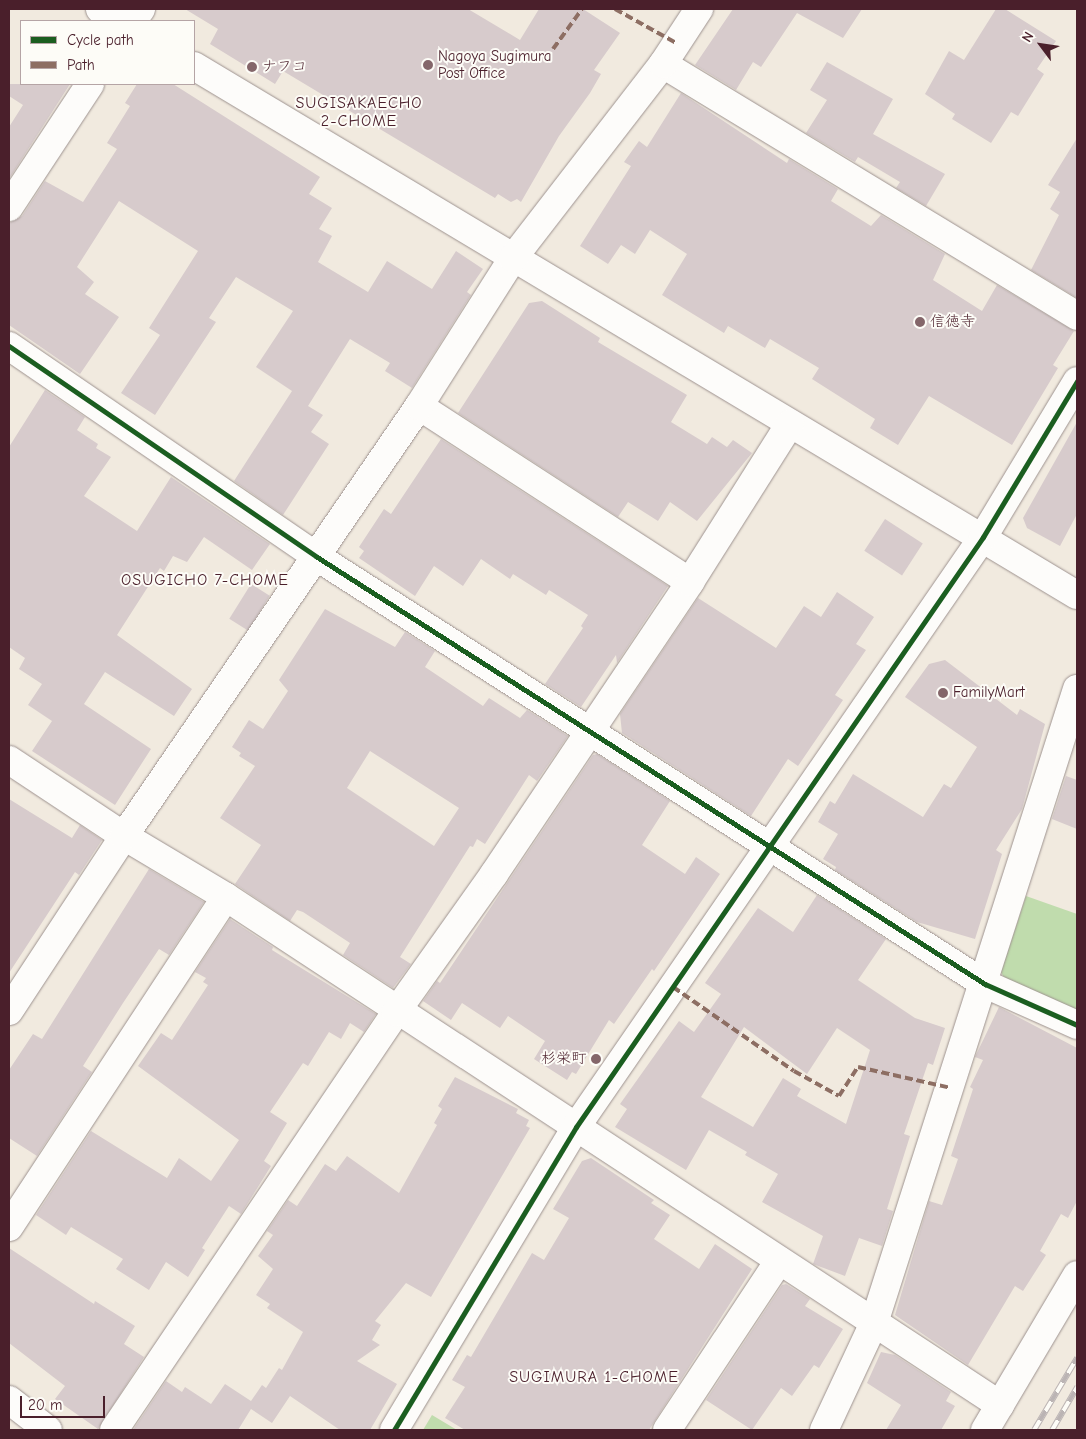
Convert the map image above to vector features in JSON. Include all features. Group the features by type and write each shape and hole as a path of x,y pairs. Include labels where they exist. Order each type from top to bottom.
{"street":[{"path":"100,9 118,20"},
{"path":"133,20 141,9"},
{"path":"9,1011 124,836 317,557 514,258 663,64 699,9"},
{"path":"663,64 1077,316"},
{"path":"195,67 790,424 984,537 1077,595"},
{"path":"9,207 89,85"},
{"path":"9,346 317,557 589,728 985,984 1077,1025"},
{"path":"394,1430 576,1127 984,537 1077,381"},
{"path":"418,406 690,582"},
{"path":"114,1430 396,1012 494,874 589,728 690,582 790,424"},
{"path":"824,1430 874,1323 985,984 1077,689"},
{"path":"9,760 124,836 226,897 396,1012 576,1127 1000,1405"},
{"path":"9,1227 226,897"},
{"path":"667,1430 779,1261"},
{"path":"985,1430 1077,1275"},
{"path":"9,1400 48,1430"}],"green space":[{"path":"1026,896 1077,914 1077,1015 1008,985 1001,972"},
{"path":"432,1415 457,1430 423,1430"}],"building":[{"path":"185,9 468,9 520,40 539,9 583,9 620,33 594,70 601,74 590,93 559,136 521,202 517,199 511,202 498,194 495,198 283,71 275,84 210,44 218,29"},
{"path":"733,9 862,9 843,38 797,13 761,67 753,62 736,90 695,65"},
{"path":"996,9 1005,9 1056,41 1037,69 1044,74 1018,116 1011,112 991,143 952,119 955,114 925,94 949,51 964,60"},
{"path":"827,62 893,99 873,134 945,174 926,206 896,188 900,182 858,157 855,162 806,133 827,100 810,90"},
{"path":"9,84 69,85 9,179 9,127 23,105 9,96"},
{"path":"136,85 175,85 320,177 309,194 332,208 319,229 332,236 318,262 368,292 387,261 432,289 456,251 483,269 467,292 471,295 412,388 385,371 390,363 350,339 308,406 323,415 311,432 329,444 283,515 234,481 292,391 256,367 293,311 236,277 209,318 216,322 155,415 121,393 160,335 149,328 198,251 119,201 77,267 94,282 85,294 119,317 80,374 9,325 9,223 22,216 45,181 83,202 117,149 107,143 130,106 125,103"},
{"path":"681,93 787,163 789,159 838,189 831,201 871,226 881,215 945,254 933,280 982,311 997,285 1074,331 1053,365 1058,368 1012,445 929,396 898,445 870,428 875,419 812,379 819,368 770,339 765,348 728,326 724,333 662,295 687,254 650,230 635,254 621,245 608,264 580,246 631,166 624,162 639,141 647,147"},
{"path":"1077,138 1077,298 1031,270 1059,215 1050,209 1060,192 1048,185"},
{"path":"542,301 600,338 598,342 687,395 671,422 707,444 712,437 727,447 733,440 752,453 697,521 670,502 658,521 628,502 618,517 458,413 529,303"},
{"path":"45,390 85,417 77,430 98,444 96,448 111,457 84,496 137,531 171,477 270,544 252,570 204,537 187,562 173,556 164,571 160,568 117,635 192,689 174,716 105,672 84,704 151,749 115,805 32,751 52,721 28,705 42,684 19,669 25,658 9,647 9,447"},
{"path":"1077,422 1077,514 1060,546 1027,528 1023,518"},
{"path":"441,439 668,586 617,663 616,655 581,707 545,684 583,628 581,626 588,615 549,590 546,595 513,574 510,579 481,559 463,586 434,566 415,596 359,558 364,551 359,547 384,509 391,514"},
{"path":"885,519 923,544 902,575 864,551"},
{"path":"251,584 270,596 248,630 229,619"},
{"path":"837,592 874,617 856,644 866,650 835,695 843,700 798,766 788,759 751,816 622,733 620,714 698,598 776,648 804,606 821,617"},
{"path":"325,609 395,647 405,632 435,651 425,667 483,706 489,698 520,718 527,710 568,736 537,781 529,775 485,844 477,839 473,847 470,846 400,957 411,964 393,988 343,955 350,943 303,912 297,910 290,921 235,884 261,845 220,818 255,766 239,756 241,753 232,747 249,720 263,729 288,691 279,680","holes":["370,751 459,808 434,846 347,788"]},
{"path":"945,660 1017,715 1020,709 1045,724 1022,809 996,850 1002,854 975,939 917,922 835,870 836,867 823,859 838,834 818,822 830,801 835,804 853,774 923,817 944,784 951,788 977,747 905,697 929,664"},
{"path":"597,754 670,801 642,845 685,874 696,857 720,874 654,971 652,969 614,1024 609,1020 576,1074 572,1072 567,1080 534,1059 545,1041 508,1016 500,1028 462,1003 451,1020 423,1001 437,981 440,983 593,755"},
{"path":"1066,776 1077,780 1077,829 1052,819"},
{"path":"9,799 72,838 80,825 102,840 79,875 75,872 9,973"},
{"path":"149,869 204,902 169,955 159,949 123,1003 83,1066 92,1072 37,1156 9,1138 9,1070 33,1034 42,1039"},
{"path":"817,895 886,939 858,980 915,1018 945,1028 933,1065 928,1063 904,1134 910,1136 887,1209 893,1211 882,1246 859,1238 845,1276 813,1264 823,1236 762,1202 778,1174 745,1155 747,1152 709,1130 686,1170 615,1127 627,1109 620,1104 679,1021 694,1032 721,994 705,983 758,908 793,932","holes":["744,1027 807,1074 837,1028 870,1050 846,1124 797,1096 801,1089 783,1078 753,1127 701,1097"]},
{"path":"230,919 273,947 272,950 376,1014 364,1032 350,1023 341,1039 329,1032 308,1066 303,1063 270,1112 287,1123 264,1161 271,1166 241,1214 229,1206 202,1248 205,1250 188,1277 166,1262 149,1290 116,1269 123,1259 71,1227 66,1235 36,1215 91,1131 167,1178 179,1158 211,1181 239,1140 138,1066 161,1033 172,1040 208,985 203,982 206,978 195,972"},
{"path":"999,1007 1077,1048 1077,1201 1068,1218 1061,1214 1040,1251 1046,1255 1023,1291 1015,1286 968,1365 895,1315 929,1201 942,1205 958,1159 951,1156 973,1089 970,1087 983,1060 975,1057"},
{"path":"455,1077 518,1109 516,1113 529,1120 526,1126 530,1128 431,1297 406,1283 375,1321 381,1325 372,1340 380,1345 357,1361 397,1384 370,1430 340,1430 290,1396 272,1423 251,1409 238,1430 133,1430 166,1381 182,1392 185,1387 211,1404 225,1384 251,1401 262,1385 266,1388 279,1368 282,1370 303,1332 267,1308 270,1304 256,1295 273,1269 258,1256 273,1235 267,1231 288,1200 297,1206 325,1164 336,1171 347,1156 399,1193 437,1125 434,1123 442,1109 438,1106"},
{"path":"591,1158 654,1200 651,1203 670,1215 654,1239 699,1269 715,1244 752,1269 649,1430 465,1430 445,1418 465,1387 452,1380 467,1355 471,1357 532,1253 544,1260 569,1218 553,1209 582,1161"},
{"path":"9,1248 94,1304 95,1301 135,1326 124,1344 144,1357 98,1429 55,1399 65,1386 9,1343"},
{"path":"786,1284 810,1299 805,1306 843,1329 819,1368 814,1365 792,1396 781,1388 752,1430 706,1400 782,1285"},
{"path":"881,1352 895,1355 951,1392 946,1401 955,1406 941,1430 886,1430 901,1405 867,1383"}],"railway":[{"path":"1034,1430 1077,1358"},
{"path":"1052,1430 1077,1387"}],"marked path":[{"path":"553,49 582,9"},
{"path":"615,9 676,43"},
{"path":"673,987 794,1071 839,1096 858,1067 951,1088"}],"cycle path":[{"path":"9,346 317,557 985,984 1077,1025"},
{"path":"394,1430 576,1127 983,537 1077,381"}],"place":[{"name":"Nagoya Sugimura Post Office","path":"428,65"},
{"name":"ナフコ","path":"252,67"},
{"name":"信徳寺","path":"920,322"},
{"name":"FamilyMart","path":"943,693"},
{"name":"杉栄町","path":"596,1059"}],"district":[{"name":"SUGISAKAECHO 2-CHOME","path":"359,112"},
{"name":"OSUGICHO 7-CHOME","path":"205,580"},
{"name":"SUGIMURA 1-CHOME","path":"594,1377"}]}
